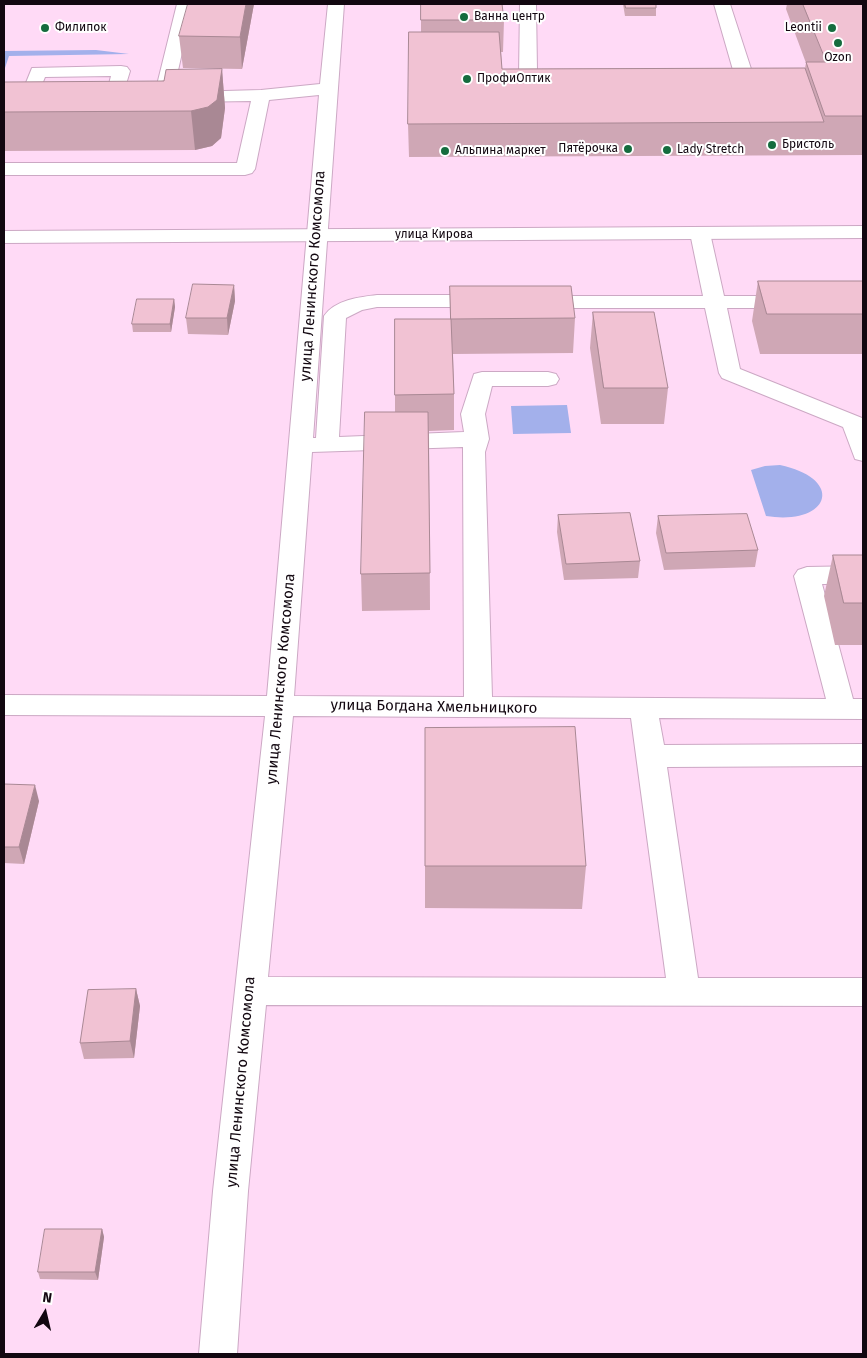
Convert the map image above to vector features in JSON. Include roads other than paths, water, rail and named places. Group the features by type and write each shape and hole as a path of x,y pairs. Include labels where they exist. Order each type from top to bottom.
{"street":[{"path":"162,97 185,4"},
{"name":"улица Ленинского Комсомола","path":"218,1354 250,991 280,705 336,4"},
{"path":"528,4 528,76 577,76"},
{"path":"722,4 744,75"},
{"path":"47,100 20,100 38,72 121,71 114,100"},
{"path":"695,75 744,75 761,83"},
{"path":"95,100 260,95 328,89"},
{"path":"4,169 245,169 260,95"},
{"path":"700,232 713,302 730,373 854,423 863,454"},
{"name":"улица Кирова","path":"4,237 863,232"},
{"path":"327,445 336,316 344,310 360,304 377,301 863,302"},
{"path":"478,708 473,452 478,439 473,414 482,380 548,379"},
{"path":"300,445 478,439"},
{"path":"853,708 807,576 863,575"},
{"name":"улица Богдана Хмельницкого","path":"4,705 853,708"},
{"path":"644,708 684,992"},
{"path":"651,756 863,755"},
{"path":"250,991 863,992"}],"place":[{"name":"Ванна центр","path":"464,17"},
{"name":"Филипок","path":"45,28"},
{"name":"Leontii","path":"832,28"},
{"name":"Ozon","path":"838,43"},
{"name":"ПрофиОптик","path":"467,79"},
{"name":"Бристоль","path":"772,145"},
{"name":"Пятёрочка","path":"628,149"},
{"name":"Lady Stretch","path":"667,150"},
{"name":"Альпина маркет","path":"445,151"}]}
